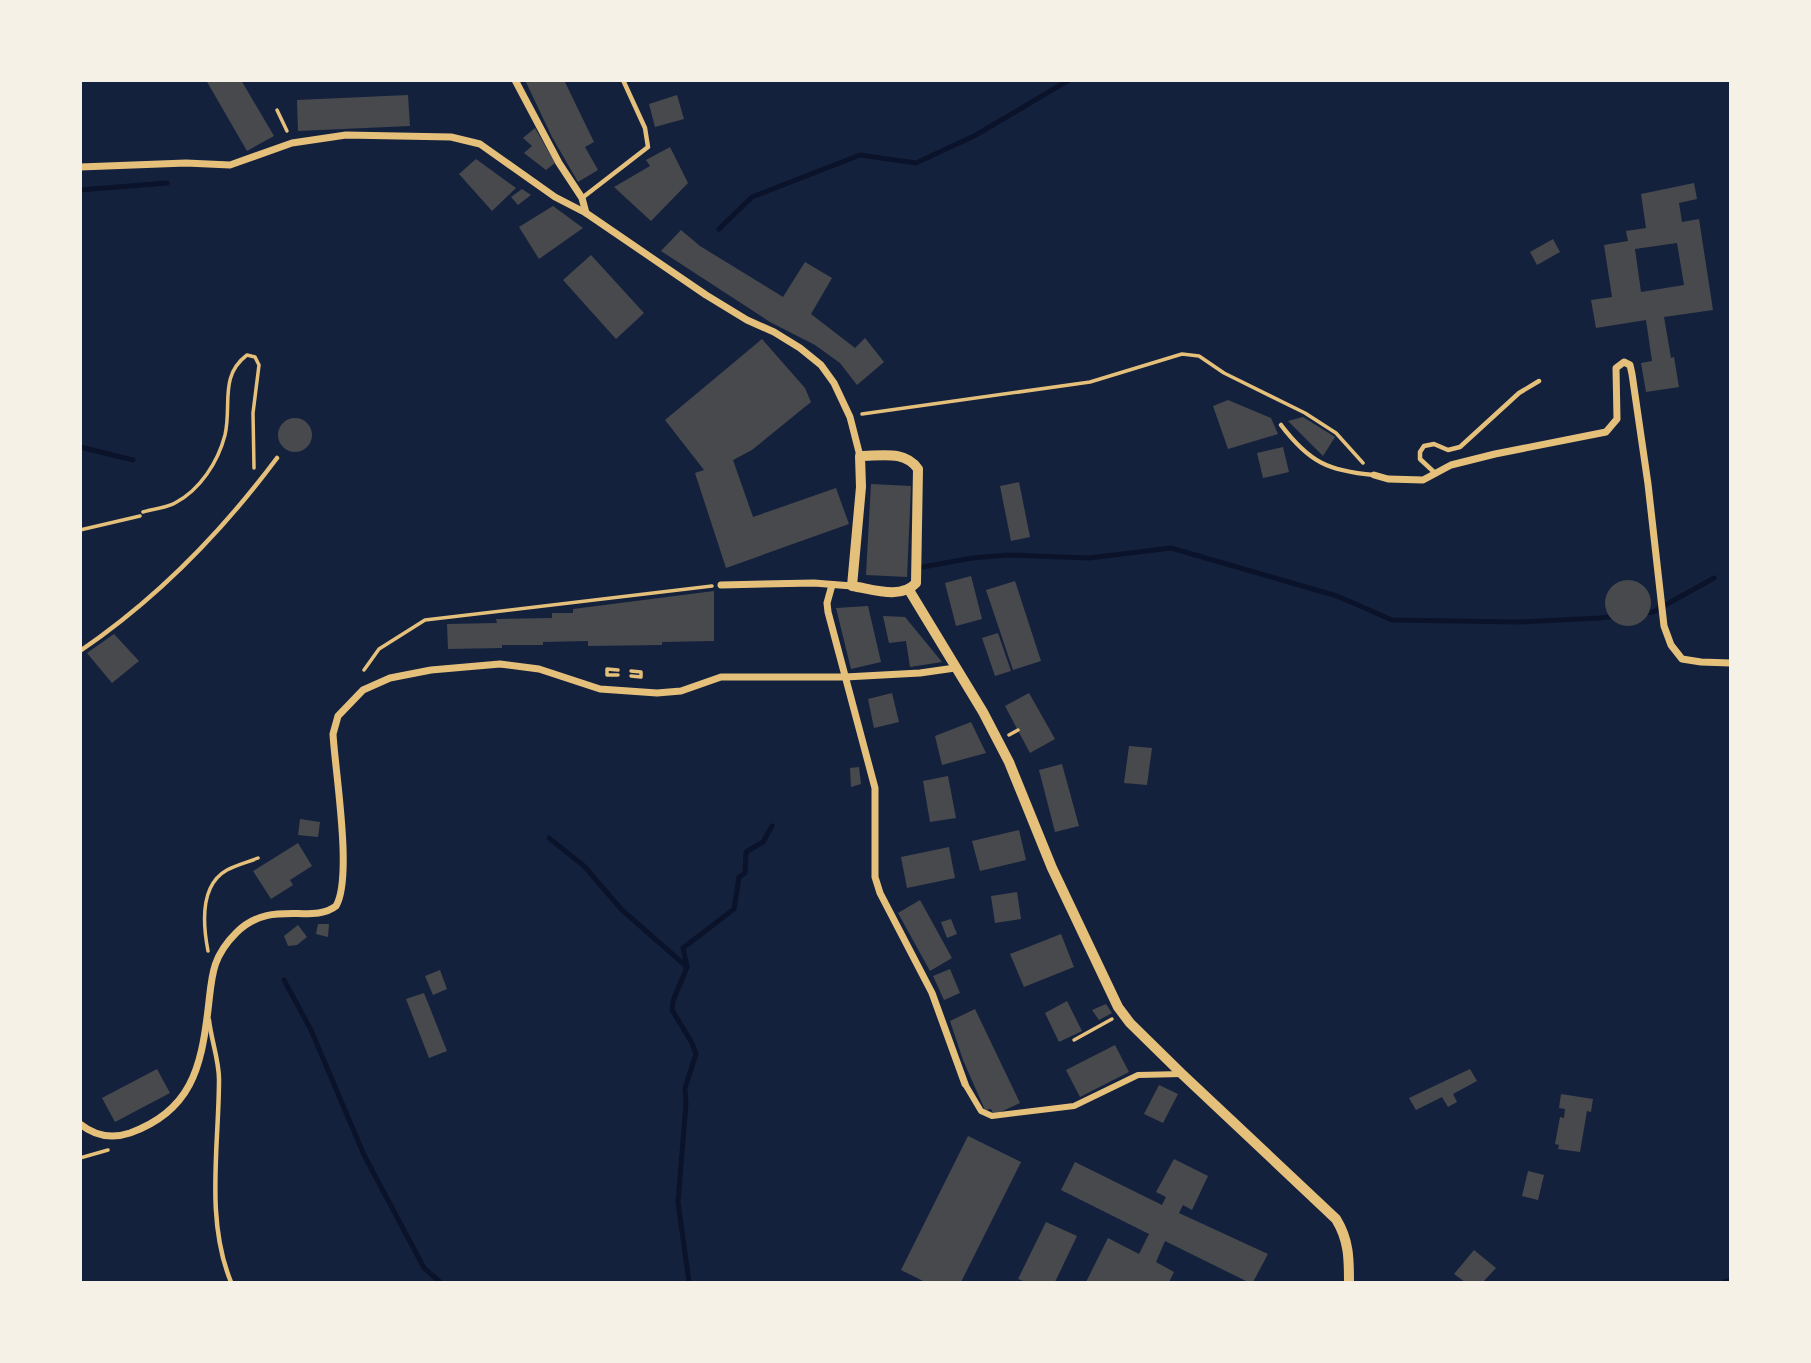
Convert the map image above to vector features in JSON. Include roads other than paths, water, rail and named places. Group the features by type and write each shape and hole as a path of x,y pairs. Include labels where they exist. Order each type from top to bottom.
{"street":[{"path":"515,80 559,163 582,198 586,213"},
{"path":"80,167 186,163 230,165 292,143 346,135 451,137 480,144 555,197 586,213 737,314 800,348 821,365 850,417 860,456 862,488 852,586"},
{"path":"1374,475 1388,479 1423,480 1451,466 1494,454 1606,432 1617,419 1616,368 1624,362 1630,365 1648,484 1664,626 1671,645 1682,659 1731,663"},
{"path":"721,585 814,583 900,593 909,590 916,583 918,469 912,461 903,456 860,456"},
{"path":"832,585 827,603 828,612 875,788 875,877 880,893 932,993 965,1084 981,1111 992,1116 1074,1106 1138,1075 1182,1074"},
{"path":"909,590 983,712 1009,762 1058,880 1106,985 1123,1013 1182,1074 1336,1219 1344,1232 1349,1250 1349,1283"},
{"path":"80,1124 108,1137 140,1129 163,1116 192,1083 197,1070 208,1012 212,971 226,944 238,930 251,921 282,912 330,910 341,898 342,823 333,734 338,716 363,690 390,678 410,674 500,664 539,669 600,689 641,693 681,691 721,677 845,677 920,673 955,668"}],"lane":[{"path":"582,198 648,146 645,128 623,80"},
{"path":"1435,473 1420,459 1424,446 1434,444 1448,450 1461,447 1519,393 1539,381"},
{"path":"1281,425 1297,446 1327,468 1344,473 1374,475"},
{"path":"80,651 124,621 178,572 252,491 277,458"},
{"path":"208,1012 219,1076 215,1181 218,1228 231,1283"}],"waterway":[{"path":"719,229 752,197 860,155 916,163 976,135 1069,80"},
{"path":"80,190 167,183"},
{"path":"80,447 133,460"},
{"path":"923,567 1007,555 1089,558 1171,548 1337,596 1392,620 1519,622 1653,612 1714,578"},
{"path":"689,1282 678,1202 685,1088 696,1054 672,1010 673,1001 687,967 683,948 734,909 739,877 745,873 746,852 763,842 772,826"},
{"path":"549,838 584,866 622,910 687,967"},
{"path":"284,980 311,1030 364,1155 424,1268 440,1282"},
{"path":"1724,1282 1730,1280"}]}
